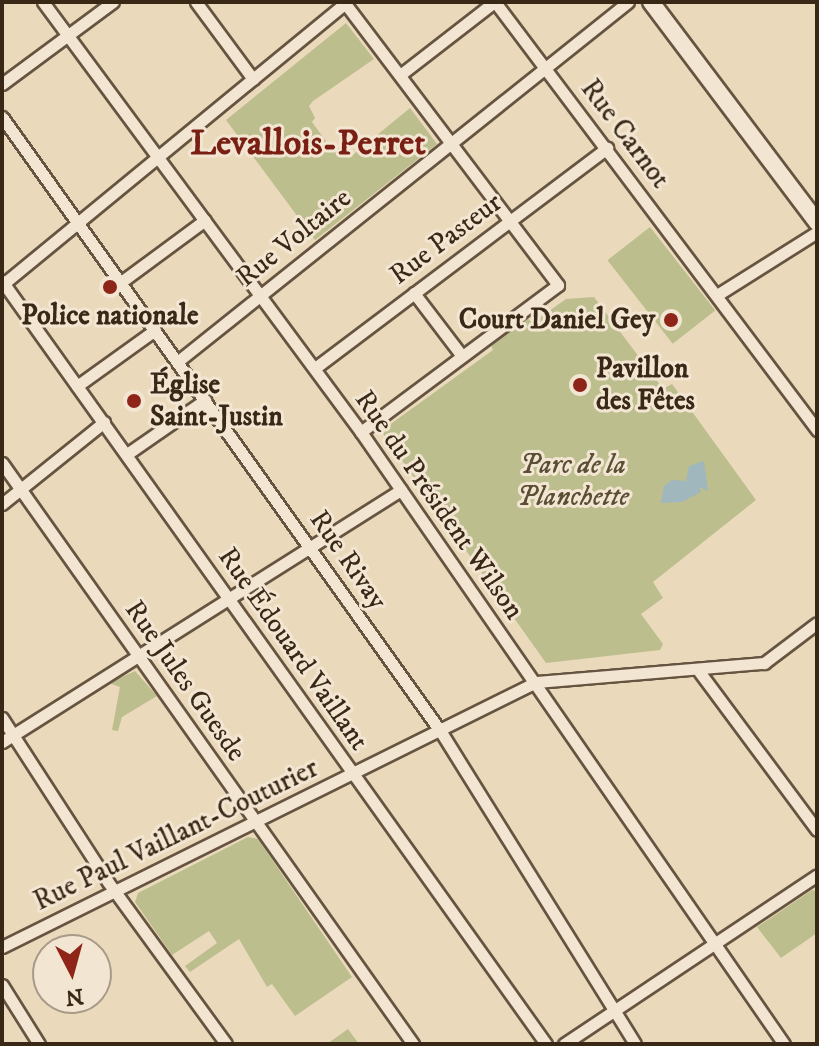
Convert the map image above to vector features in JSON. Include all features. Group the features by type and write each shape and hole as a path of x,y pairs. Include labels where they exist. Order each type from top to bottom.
{"main road":[{"path":"651,2 817,222"}],"street":[{"name":"Rue du Président Wilson","path":"43,2 361,432 784,1044"},
{"path":"2,84 113,2"},
{"path":"196,2 253,79"},
{"path":"400,75 494,2"},
{"name":"Rue Carnot","path":"494,2 817,430"},
{"name":"Rue Voltaire","path":"177,362 628,2"},
{"path":"3,283 345,3 558,285 361,432"},
{"name":"Rue Rivay","path":"2,117 441,732 635,1044"},
{"name":"Rue Pasteur","path":"315,368 607,148"},
{"path":"121,282 205,220"},
{"path":"717,295 817,232"},
{"name":"Rue Édouard Vaillant","path":"3,283 546,1044"},
{"path":"414,293 462,356"},
{"path":"77,386 155,330"},
{"path":"127,454 205,400"},
{"path":"2,504 104,422"},
{"name":"Rue Jules Guesde","path":"2,463 413,1044"},
{"path":"2,742 401,490"},
{"name":"Rue Paul Vaillant-Couturier","path":"2,947 441,732 536,682 764,663 816,626"},
{"path":"698,670 817,830"},
{"path":"2,718 116,891 226,1044"},
{"path":"564,1044 615,1013 817,875"},
{"path":"2,985 39,1044"}],"green space":[{"path":"346,23 374,59 309,106 315,118 312,122 331,148 337,146 349,158 410,108 437,144 315,240 226,120"},
{"path":"650,227 715,311 673,344 607,260"},
{"name":"Parc de la Planchette","path":"594,297 663,389 672,384 756,500 653,582 663,598 641,614 663,644 660,650 546,663 381,431 493,350 491,345 528,318 532,323 566,299"},
{"path":"135,671 157,696 122,717 118,731 112,730 120,687 109,683"},
{"path":"248,837 258,839 352,977 295,1016 272,984 267,987 239,939 190,972 185,966 217,943 209,931 172,955 135,902 138,893"},
{"path":"812,890 817,891 817,933 781,958 757,927"},
{"path":"348,1029 359,1044 327,1044"}],"water":[{"path":"704,461 708,491 699,487 701,492 682,502 661,503 664,486 672,480 686,481 689,466"}],"place":[{"name":"Police nationale","path":"110,287"},
{"name":"Court Daniel Gey","path":"671,320"},
{"name":"Pavillon des Fêtes","path":"580,385"},
{"name":"Église Saint-Justin","path":"134,401"}],"district":[{"name":"Levallois-Perret","path":"308,144"}]}
